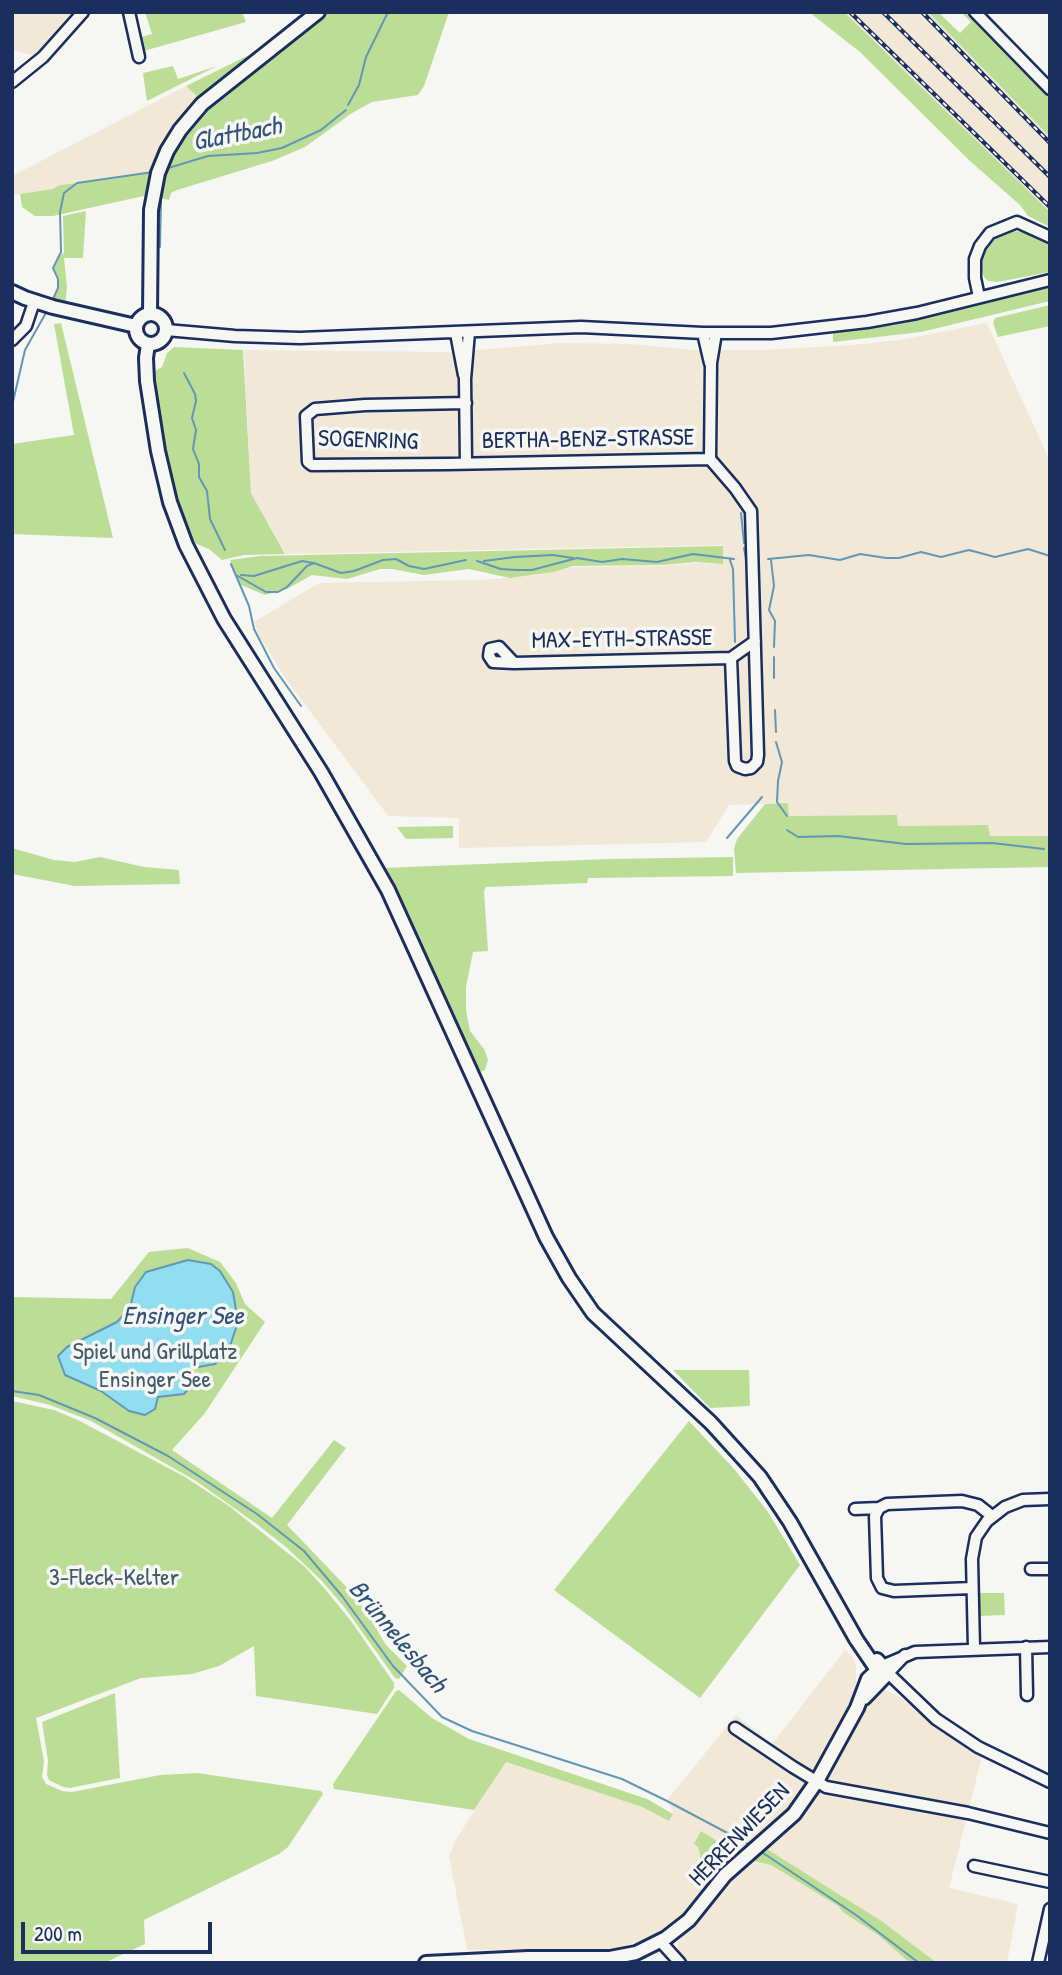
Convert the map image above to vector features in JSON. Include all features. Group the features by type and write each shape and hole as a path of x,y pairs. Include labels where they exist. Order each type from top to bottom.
{"main road":[{"path":"150,314 150,221 160,170 180,131 202,104 318,12"},
{"path":"12,292 44,304 136,326"},
{"path":"150,314 163,319 166,330 161,341 148,344 138,338 136,326 140,318 150,314"},
{"path":"148,344 147,381 158,451 170,502 186,545 224,619 321,772 388,890 523,1188 569,1279 593,1313 711,1423 760,1477 790,1522 848,1625 883,1672"},
{"name":"HERRENWIESEN","path":"426,1963 491,1959 610,1958 636,1953 661,1942 689,1920 725,1875 794,1814 817,1781 858,1706 883,1672"}],"street":[{"path":"12,82 43,57 83,12"},
{"path":"129,12 139,57"},
{"path":"975,12 1050,89"},
{"path":"979,297 975,259 980,246 990,233 1017,222 1050,237"},
{"path":"166,330 275,338 581,327 703,333 783,332 917,313 1050,280"},
{"path":"12,340 44,304"},
{"name":"BERTHA-BENZ-STRASSE","path":"456,332 465,379"},
{"name":"BERTHA-BENZ-STRASSE","path":"469,332 465,379 466,463 710,459"},
{"path":"703,333 710,363"},
{"path":"716,333 710,363 710,459 751,511 755,641 758,755 757,762 751,768 744,769 737,766 735,761 731,659 755,641"},
{"name":"SOGENRING","path":"466,403 323,406 309,411 306,416 308,462 312,465 466,463"},
{"name":"MAX-EYTH-STRASSE","path":"514,663 731,659"},
{"path":"974,1649 973,1546 981,1529 992,1516 1005,1507 1017,1502 1050,1499"},
{"path":"855,1509 879,1508 892,1503 962,1501 978,1505 992,1516"},
{"path":"879,1508 874,1520 876,1570 878,1583 882,1588 894,1591 972,1588"},
{"path":"1031,1569 1050,1569"},
{"path":"1026,1647 1027,1695"},
{"path":"1050,1647 920,1651 905,1655 883,1672 898,1691 978,1747 1050,1782"},
{"path":"735,1728 827,1787 968,1813 1050,1833"},
{"path":"974,1866 1050,1882"},
{"path":"1038,1963 1047,1939 1050,1909"},
{"path":"661,1942 680,1963"}],"shaded area":[{"path":"12,12 77,12 37,56 12,50"},
{"path":"844,12 928,12 1050,137 1050,212"},
{"path":"186,86 200,99 155,171 12,195 12,176"},
{"path":"987,323 1050,461 1050,836 989,836 988,825 898,826 897,815 789,816 788,803 729,805 706,842 459,848 459,818 388,816 286,679 260,638 254,622 319,583 480,580 539,575 573,567 723,564 723,545 286,554 251,493 244,350 454,352 560,343 631,344 693,350 761,350 900,340"},
{"path":"845,1650 852,1656 856,1666 854,1694 806,1790 785,1817 687,1914 648,1938 612,1950 467,1950 449,1856 457,1838 505,1762 642,1807 669,1820 673,1814 668,1799 736,1715 772,1744"},
{"path":"882,1689 898,1696 982,1756 949,1888 1018,1904 1007,1963 937,1963 883,1922 767,1849 767,1844 794,1821 816,1793 864,1704 874,1691"},
{"path":"746,1861 771,1865 838,1906 910,1963 694,1963 683,1960 678,1955 678,1942"}],"green space":[{"path":"145,12 242,12 246,22 140,52 137,38 152,34"},
{"path":"327,12 449,12 424,86 418,95 372,102 305,147 272,161 177,190 171,193 169,200 148,195 53,216 35,216 22,207 20,194 52,189 60,185 119,178 166,167 177,143 204,110"},
{"path":"809,12 844,12 1050,212 1050,227 1028,216 1020,205 970,161 860,52"},
{"path":"928,12 938,12 960,33 971,22 961,12 971,12 1050,95 1050,137"},
{"path":"253,53 255,58 200,99 186,86"},
{"path":"173,66 178,79 217,66 147,101 143,73"},
{"path":"86,211 83,258 64,258 67,287 65,306 52,303 59,279 54,268 64,253 63,216"},
{"path":"1010,231 1027,232 1050,243 1050,272 997,282 988,281 984,277 981,267 984,253 994,239"},
{"path":"1050,286 1050,301 921,332 833,342 833,332 896,325"},
{"path":"1050,305 1050,326 998,337 993,323 995,318"},
{"path":"61,323 113,538 12,534 12,444 74,435 54,324"},
{"path":"174,347 243,350 251,493 285,554 244,555 222,560 209,549 186,537 173,501 150,386 153,372 162,367 167,353"},
{"path":"723,546 723,564 696,562 573,566 554,572 510,578 469,569 424,575 380,569 347,579 312,575 287,589 265,595 241,585 230,560 260,556"},
{"path":"788,803 789,816 897,815 898,826 988,825 990,836 1050,836 1050,867 736,873 734,849 737,839 765,804"},
{"path":"453,826 453,838 406,839 397,827"},
{"path":"12,848 54,860 75,862 100,857 144,867 179,870 180,884 75,886 12,874"},
{"path":"733,857 733,876 588,878 587,883 486,887 484,891 488,951 473,952 466,987 470,1031 484,1049 488,1060 485,1070 477,1073 383,868 608,859"},
{"name":"Spiel und Grillplatz Ensinger See","path":"188,1248 220,1262 236,1283 245,1304 265,1322 205,1413 172,1450 272,1518 334,1440 346,1448 287,1525 359,1600 386,1645 407,1666 399,1679 395,1678 345,1608 321,1580 258,1525 196,1481 91,1421 50,1405 12,1396 12,1297 111,1299 149,1252"},
{"path":"673,1370 749,1370 750,1406 710,1408"},
{"name":"3-Fleck-Kelter","path":"12,1401 54,1410 78,1420 185,1477 229,1506 304,1566 351,1621 394,1683 394,1688 377,1714 256,1696 254,1646 219,1666 192,1674 141,1678 36,1718 44,1761 42,1777 46,1784 62,1791 72,1792 160,1775 197,1773 321,1791 323,1794 288,1847 279,1854 144,1920 145,1944 104,1963 12,1963"},
{"path":"689,1421 735,1470 768,1512 800,1565 700,1698 554,1590"},
{"path":"978,1593 1004,1593 1005,1615 979,1616"},
{"path":"399,1690 432,1718 469,1739 647,1799 673,1814 669,1821 642,1807 506,1762 474,1810 334,1789 333,1784"},
{"path":"115,1693 120,1778 70,1788 49,1780 42,1722"},
{"path":"701,1831 731,1850 731,1853 710,1876 691,1885 700,1869 700,1854 694,1844"},
{"path":"767,1844 767,1849 883,1922 937,1963 910,1963 838,1906 771,1865 748,1860"}],"water":[{"name":"Ensinger See","path":"188,1260 211,1264 220,1271 233,1292 238,1322 228,1352 215,1364 193,1368 189,1388 184,1394 158,1397 155,1409 145,1415 129,1411 101,1391 65,1375 58,1356 67,1347 117,1322 130,1308 135,1287 146,1272"}],"waterway":[{"name":"Glattbach","path":"348,105 359,85 366,57 388,12"},
{"name":"Glattbach","path":"165,169 208,156 257,153 282,148 321,130 346,110"},
{"path":"163,180 168,169"},
{"path":"53,299 58,288 58,279 53,268 61,252 60,212 64,193 77,183 153,172"},
{"path":"160,247 161,202"},
{"path":"12,406 25,350 47,311"},
{"path":"184,373 195,394 192,418 196,430 193,449 199,464 199,477 207,491 210,519 225,550"},
{"path":"741,513 744,543"},
{"path":"744,548 746,559"},
{"path":"768,559 809,555 840,560 860,554 899,558 921,552 941,557 969,550 995,557 1028,549 1050,556"},
{"path":"477,561 501,569 532,570 577,558 602,562 622,559 657,562 693,554 734,559"},
{"path":"484,561 553,555 573,558"},
{"path":"236,575 266,592 278,592 314,563 341,573 383,560 396,559 409,566 424,569 466,560"},
{"path":"730,560 733,569 735,642"},
{"path":"771,560 774,586 769,610 775,621 774,647"},
{"path":"241,575 254,576 302,561 313,563"},
{"path":"231,564 249,606 254,629 274,668 301,706"},
{"path":"774,657 774,678"},
{"path":"775,710 776,732"},
{"path":"776,742 782,762 777,802 787,816"},
{"path":"727,838 762,797"},
{"path":"787,830 798,837 838,836 906,844 992,843 1044,849"},
{"name":"Brünnelesbach","path":"12,1391 39,1395 95,1418 168,1456 257,1514 304,1551 342,1596 393,1666 442,1717 472,1731 622,1779 752,1846"},
{"name":"Brünnelesbach","path":"760,1851 856,1915 919,1963"}],"railway":[{"path":"850,12 1050,207"},
{"path":"883,12 1050,177"},
{"path":"922,12 1050,143"}]}
